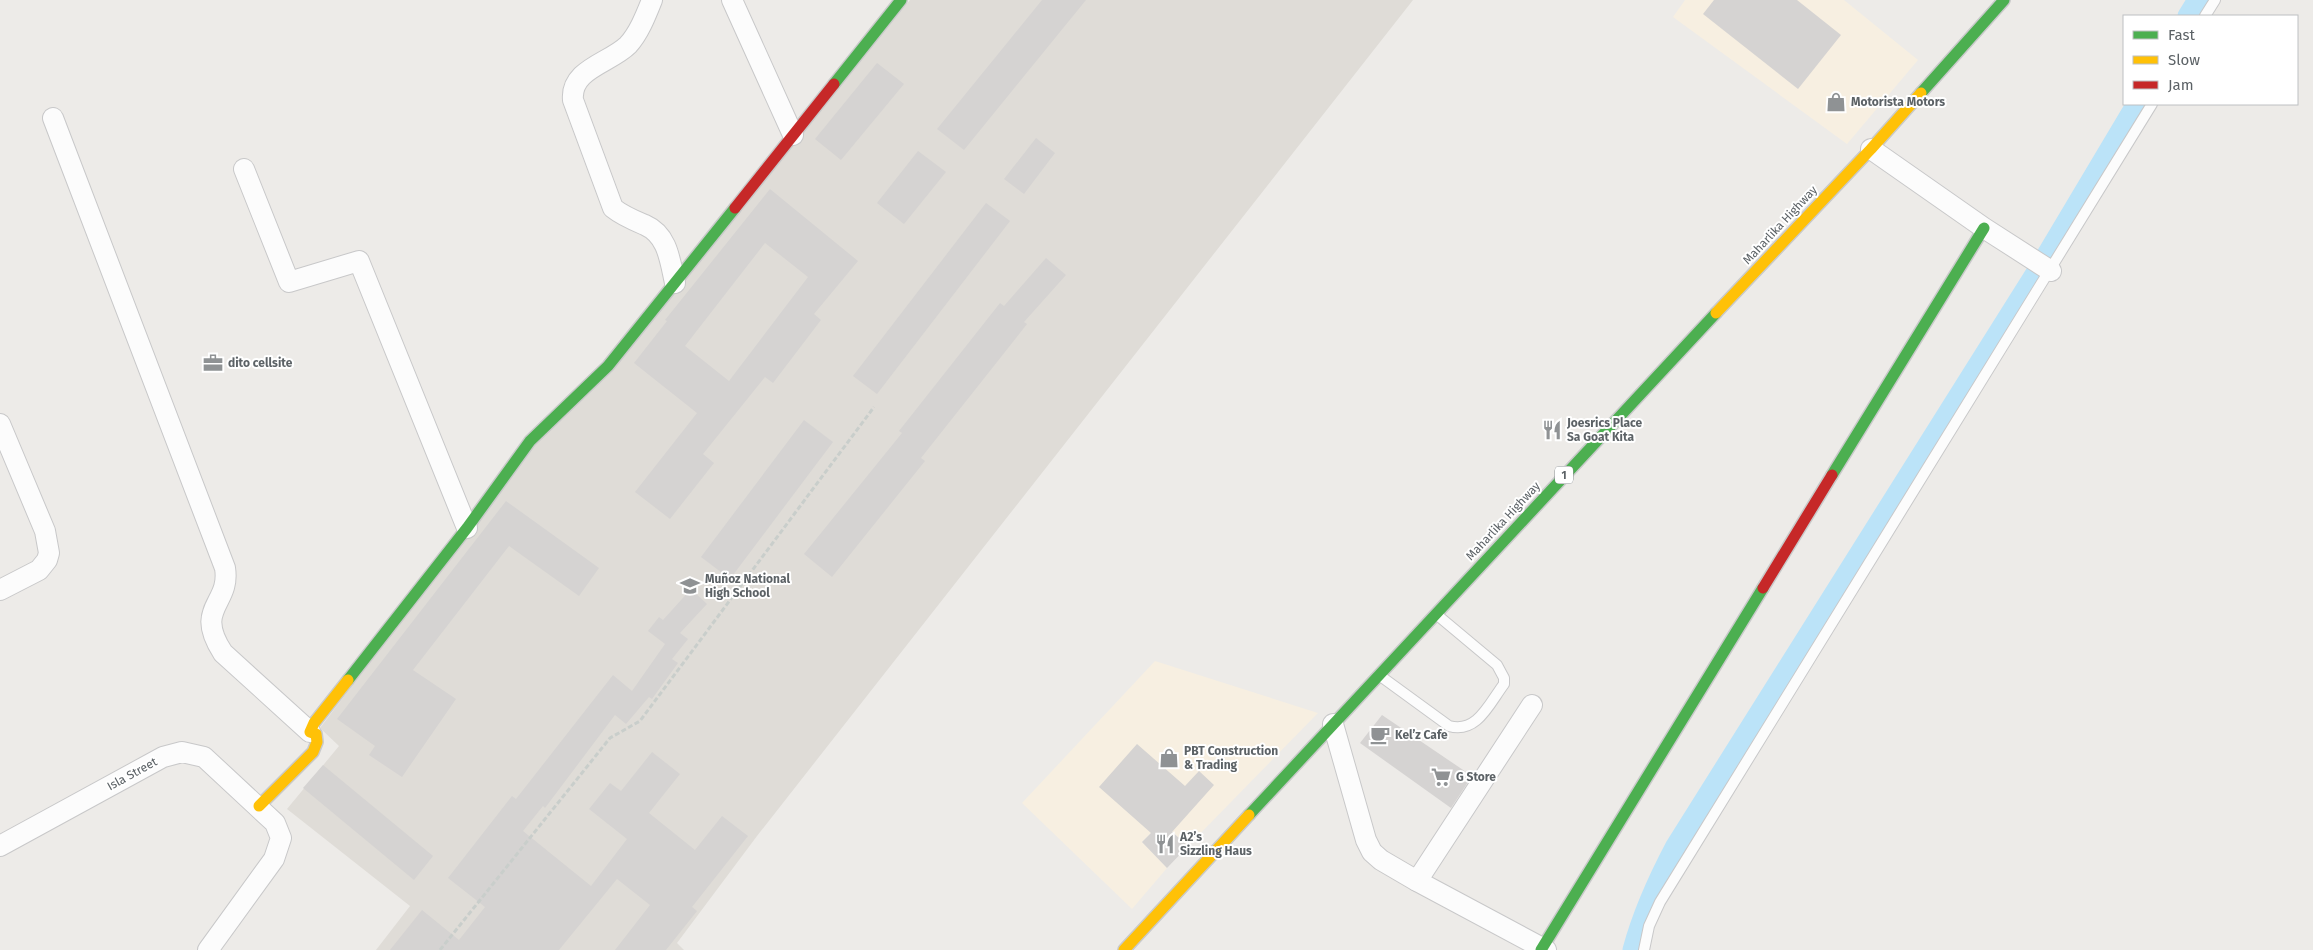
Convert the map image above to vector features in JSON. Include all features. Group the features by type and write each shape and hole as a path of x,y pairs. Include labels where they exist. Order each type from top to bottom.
{"main road":[{"path":"259,806 313,752 317,737 316,734 310,732 467,528 530,441 608,366 900,0"},
{"name":"Maharlika Highway","path":"1124,950 1379,674 1871,149 2004,0"},
{"path":"1543,949 1984,228"}],"street":[{"path":"652,0 642,22 628,45 578,79 572,92 573,100 613,208 623,216 648,226 662,237 669,255 675,282"},
{"path":"732,0 793,135"},
{"path":"54,118 226,568 225,584 211,616 214,638 223,653 310,732"},
{"path":"1871,149 1984,228 2051,270"},
{"path":"244,170 289,282 359,261 467,528"},
{"path":"0,424 45,531 49,546 47,560 39,570 0,590"},
{"path":"1417,882 1532,705"},
{"path":"1333,724 1366,840 1372,852 1381,860 1417,882 1543,949"},
{"name":"Isla Street","path":"0,846 163,757 176,753 204,757 259,806 278,828 281,838 278,851 208,950"}],"lane":[{"path":"2206,15 2215,0"},
{"path":"1644,950 1649,926 1660,902 2151,105"},
{"path":"1379,674 1449,726 1457,728 1473,724 1504,684 1504,678 1497,665 1436,613"}],"path":[{"path":"440,950 610,738 640,721 874,406"}],"shaded area":[{"name":"Muñoz National High School","path":"910,0 1413,0 757,836 677,943 684,950 376,950 410,906 287,809 339,746 320,728 535,445"},
{"name":"Motorista Motors","path":"1685,0 1844,0 1918,60 1847,144 1673,17"},
{"name":"PBT Construction & Trading","path":"1155,661 1318,713 1188,846 1162,822 1142,842 1167,868 1132,909 1022,803"}],"building":[{"path":"1042,0 1086,0 964,150 937,129"},
{"path":"1714,0 1797,0 1841,35 1798,89 1703,14"},
{"path":"877,63 904,84 841,160 815,139"},
{"path":"1036,138 1055,153 1024,194 1004,179"},
{"path":"918,151 946,172 904,224 877,203"},
{"path":"770,189 858,261 814,314 821,320 773,383 765,377 703,454 714,463 670,519 635,492 697,413 634,363 667,321 665,320","holes":["765,243 808,277 729,381 685,346"]},
{"path":"986,203 1010,221 877,394 853,376"},
{"path":"1046,258 1066,275 1024,322 1027,324 921,458 925,461 832,577 804,554 902,433 899,431 1000,303 1004,306"},
{"path":"804,420 833,442 730,579 701,557"},
{"path":"506,501 599,568 579,596 509,546 413,670 456,699 402,777 369,755 375,746 337,719"},
{"path":"691,589 707,604 680,633 688,639 672,659 678,663 652,699 649,697 626,724 615,715 545,808 543,806 523,831 591,886 627,839 589,809 610,783 621,791 652,752 680,774 649,813 695,850 722,816 748,836 692,907 697,911 666,950 615,950 650,905 617,879 559,950 390,950 422,910 459,940 485,907 448,878 512,796 516,799 613,675 632,691 665,644 648,631 659,617 663,620"},
{"path":"1382,715 1472,776 1451,808 1360,743"},
{"path":"1137,744 1185,786 1199,771 1214,785 1172,832 1188,846 1167,868 1142,842 1151,833 1099,787"},
{"path":"323,765 433,856 414,880 303,788"}],"waterway":[{"path":"2189,15 2198,0"},
{"path":"2047,255 2136,105"},
{"path":"1633,950 1641,923 1676,846 2038,270"}],"traffic: fast":[{"path":"834,84 901,0"},
{"path":"1921,93 2004,0"},
{"path":"348,680 467,528 530,441 608,366 735,208"},
{"path":"1832,475 1984,228"},
{"path":"1249,815 1716,313"},
{"path":"1541,950 1763,588"}],"traffic: slow":[{"path":"1716,313 1871,149 1921,93"},
{"path":"259,806 313,752 317,742 316,734 310,732 314,723 348,680"},
{"path":"1124,950 1249,815"}],"traffic: jam":[{"path":"735,208 834,84"},
{"path":"1763,588 1832,475"}],"place":[{"name":"Motorista Motors","path":"1836,102"},
{"name":"dito cellsite","path":"213,363"},
{"name":"Joesrics Place Sa Goat Kita","path":"1552,430"},
{"name":"Muñoz National High School","path":"690,586"},
{"name":"Kel’z Cafe","path":"1380,735"},
{"name":"PBT Construction & Trading","path":"1169,758"},
{"name":"G Store","path":"1441,777"},
{"name":"A2’s Sizzling Haus","path":"1165,844"}]}
